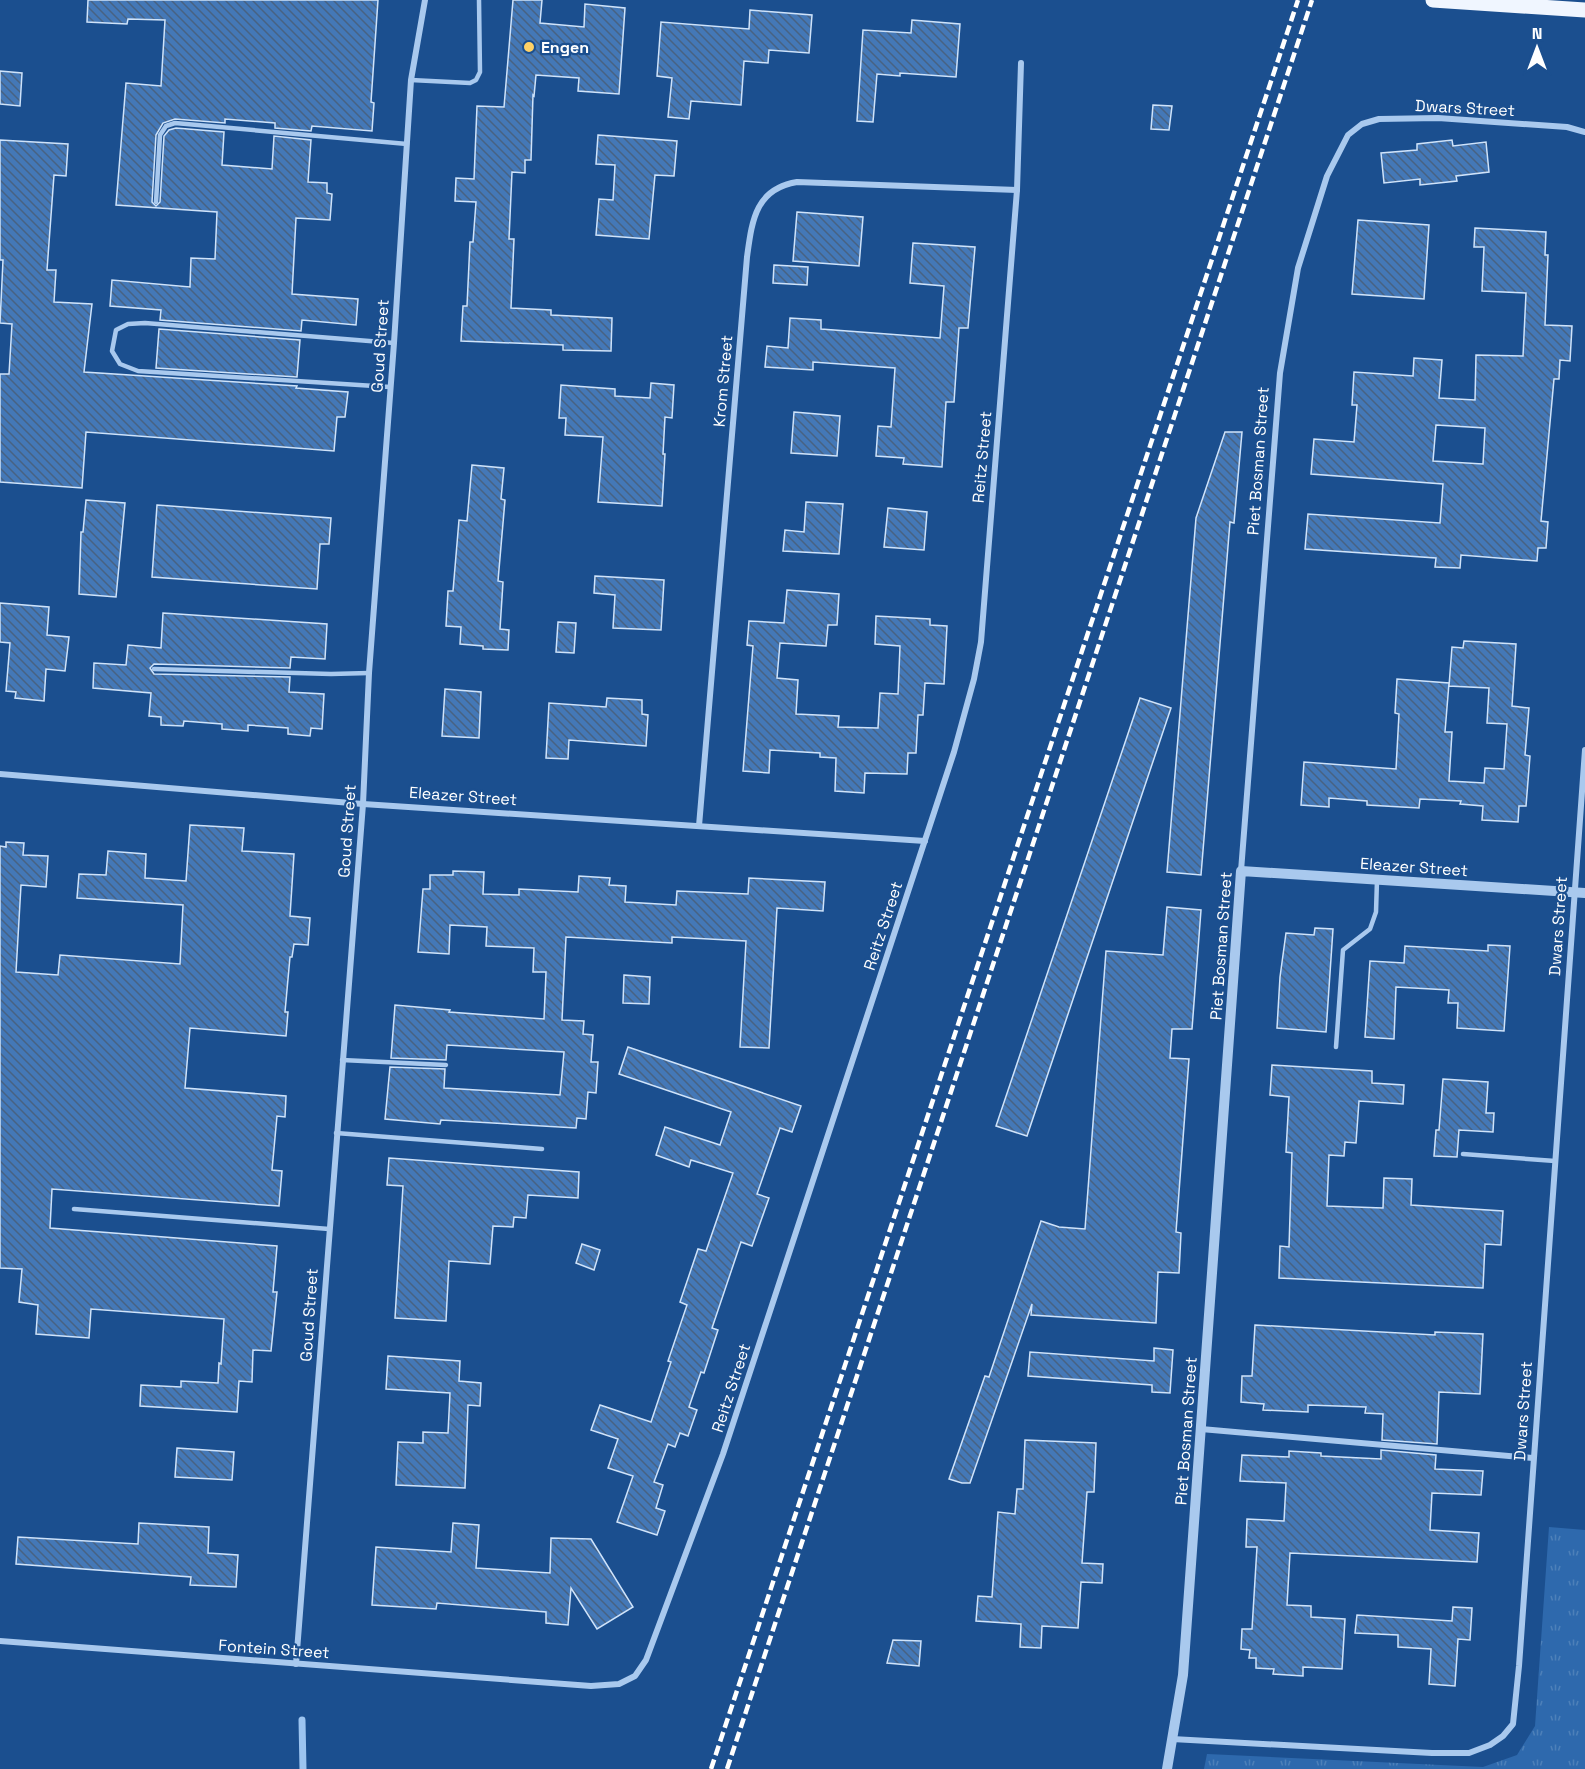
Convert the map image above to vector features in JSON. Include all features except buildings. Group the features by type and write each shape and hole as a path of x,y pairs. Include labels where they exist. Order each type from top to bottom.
{"main road":[{"path":"1433,0 1585,10"}],"street":[{"name":"Goud Street","path":"296,1664 363,804 369,673 411,80 425,0"},
{"name":"Reitz Street","path":"546,1683 591,1686 619,1684 635,1676 646,1660 723,1454 954,752 974,679 981,642 1017,190 1021,63"},
{"name":"Dwars Street","path":"1348,135 1362,124 1391,118 1438,118 1556,126 1585,132"},
{"name":"Piet Bosman Street","path":"1167,1769 1184,1675 1241,871 1280,373 1298,268 1327,176 1348,135"},
{"name":"Krom Street","path":"699,826 752,221 761,204 772,191 783,184 798,182 1017,190"},
{"name":"Dwars Street","path":"1172,1739 1469,1753 1490,1745 1503,1736 1513,1724 1585,750"},
{"name":"Eleazer Street","path":"0,774 363,804 925,841"},
{"name":"Eleazer Street","path":"1241,871 1585,893"},
{"path":"1201,1429 1533,1458"},
{"name":"Fontein Street","path":"0,1641 546,1683"}],"lane":[{"path":"411,80 470,83 476,80 480,72 479,0"},
{"path":"156,202 160,135 166,126 175,123 407,144"},
{"path":"390,387 138,371 120,364 112,351 116,330 128,324 145,323 394,343"},
{"path":"154,669 369,673"},
{"path":"1336,1047 1343,950 1370,929 1376,912 1377,880"},
{"path":"342,1060 446,1065"},
{"path":"336,1133 542,1149"},
{"path":"1463,1154 1555,1161"},
{"path":"74,1209 329,1229"}],"green space":[{"path":"1549,1527 1585,1530 1585,1769 1204,1769 1207,1754 1483,1767 1517,1755 1535,1726"}],"waterway":[{"path":"302,1720 303,1769"}],"railway":[{"path":"711,1769 1298,0"},
{"path":"727,1769 1312,0"}],"place":[{"name":"Engen","path":"529,47"}]}
